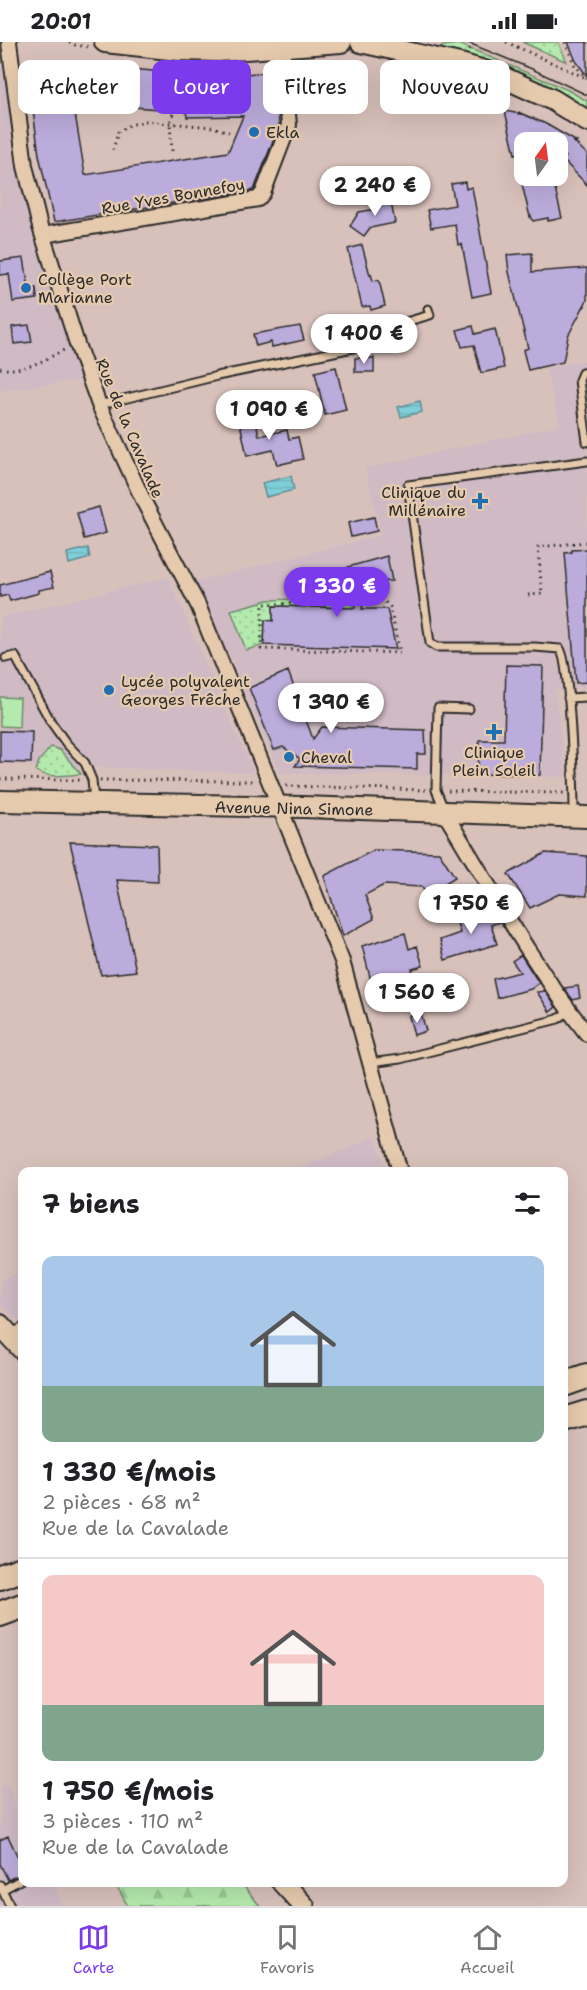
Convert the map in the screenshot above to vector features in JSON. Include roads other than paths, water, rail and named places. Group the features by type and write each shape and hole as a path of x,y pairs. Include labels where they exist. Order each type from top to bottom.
{"highway":[{"path":"568,1383 587,1376"},
{"path":"568,1419 587,1413"},
{"path":"0,1577 18,1570"},
{"path":"0,1614 18,1607"}],"street":[{"name":"Rue de la Cavalade","path":"9,42 25,166 43,235 77,344 99,405 145,504 198,605 342,961 399,1167"},
{"path":"105,42 179,50 218,51 341,42"},
{"path":"360,42 464,65 498,75 554,100 587,121"},
{"name":"Rue Yves Bonnefoy","path":"43,235 258,199 263,194 289,125 282,46"},
{"name":"Avenue Nina Simone","path":"0,801 581,817"},
{"path":"444,812 512,924 569,1011 587,1034"},
{"path":"10,1329 18,1342"},
{"path":"287,1887 304,1906"}],"lane":[{"path":"99,405 217,376 353,348 368,333 430,315 428,309"},
{"path":"361,340 373,343"},
{"path":"587,372 582,373 579,380 587,442"},
{"path":"581,817 574,794 563,653 560,649 535,647 436,646 430,643 408,485 587,461"},
{"path":"6,658 15,656 51,722 66,743 85,763 92,780 94,803"},
{"path":"568,698 587,697"},
{"path":"444,812 436,790 438,708 469,709"},
{"path":"370,1063 400,1059 558,1018 569,1011"},
{"path":"10,1906 1,1888 18,1881"}],"water":[{"path":"420,401 422,412 401,417 398,407"},
{"path":"291,476 294,490 266,497 262,483"},
{"path":"88,548 90,558 69,564 67,553"}],"tram line":[{"path":"466,42 587,95"}],"place":[{"name":"Ekla","path":"254,132"},
{"name":"Collège Port Marianne","path":"26,288"},
{"name":"Clinique du Millénaire","path":"480,501"},
{"name":"Lycée polyvalent Georges Frêche","path":"109,690"},
{"name":"Clinique Plein Soleil","path":"494,732"},
{"name":"Cheval","path":"289,757"}]}
